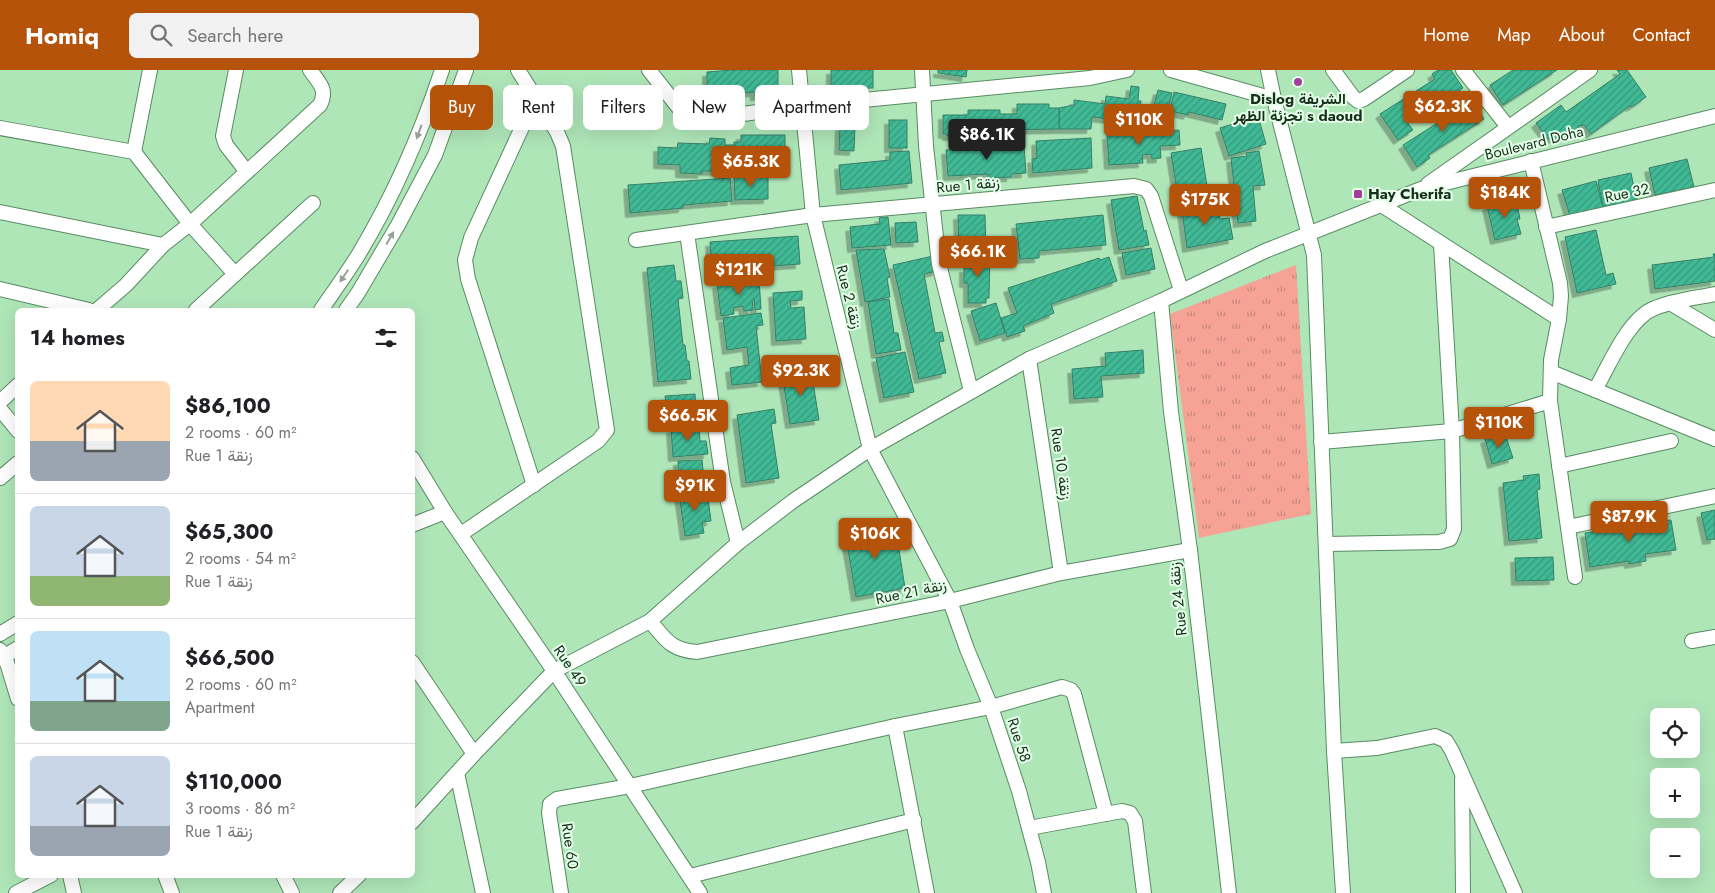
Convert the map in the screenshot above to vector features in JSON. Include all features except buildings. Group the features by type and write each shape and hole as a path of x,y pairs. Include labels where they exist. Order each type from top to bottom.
{"street":[{"path":"134,152 150,70"},
{"path":"236,70 224,136 226,145 247,172"},
{"path":"99,308 126,285 163,245 190,224 320,105 324,96 322,88 310,70"},
{"path":"323,308 360,253 388,202 414,148 442,70"},
{"path":"347,308 398,225 435,155 466,70"},
{"path":"518,70 528,85"},
{"path":"649,70 673,102 685,111 699,117 714,118 755,112"},
{"name":"Rue 2 زنقة","path":"798,70 800,85"},
{"path":"922,70 922,94 939,264 971,391"},
{"path":"869,99 1090,78 1127,70"},
{"path":"1170,70 1274,99"},
{"path":"1268,70 1314,255 1334,752 1343,893"},
{"path":"1333,70 1353,98 1358,101 1364,99 1407,70"},
{"path":"1463,70 1508,127"},
{"path":"1421,189 1590,70"},
{"name":"Boulevard Doha","path":"415,819 554,671 650,621 738,543 793,501 870,450 1030,359 1161,301 1265,251 1421,189 1715,116"},
{"path":"0,128 134,152 190,224 235,274"},
{"path":"521,130 471,238 465,260 468,279 534,485"},
{"path":"461,534 598,441 607,430 565,155 563,146 555,130"},
{"name":"Rue 2 زنقة","path":"804,130 813,215 870,450 950,601"},
{"path":"1531,161 1560,283 1559,319 1551,360 1550,401 1574,577"},
{"name":"Rue 1 زنقة","path":"636,240 813,215 1134,186 1146,189 1151,196 1181,290"},
{"name":"Rue 32","path":"1546,227 1715,190"},
{"path":"198,308 313,203"},
{"path":"1380,204 1559,319"},
{"path":"0,212 163,245"},
{"path":"687,233 723,482 738,543"},
{"path":"1326,544 1439,542 1450,539 1454,529 1452,431 1441,244"},
{"path":"0,290 80,308"},
{"path":"1595,390 1629,328 1641,317 1653,308 1715,294"},
{"name":"Rue 24 زنقة","path":"1161,301 1171,412 1190,550 1229,893"},
{"path":"1670,303 1715,330"},
{"name":"Rue 10 زنقة","path":"1030,359 1061,573"},
{"path":"1551,372 1715,440"},
{"path":"0,402 15,388"},
{"path":"1321,442 1452,431 1550,401"},
{"path":"0,409 15,427"},
{"path":"1559,466 1671,441"},
{"name":"Rue 49","path":"415,463 445,512 554,671 700,893"},
{"path":"0,478 15,466"},
{"path":"1568,527 1715,496"},
{"path":"415,524 445,512"},
{"name":"Rue 21 زنقة","path":"650,621 670,644 682,651 697,652 950,601 1061,573 1190,550"},
{"name":"Rue 58","path":"950,601 967,649 992,707 1029,828 1044,893"},
{"path":"0,634 15,625"},
{"path":"1692,641 1715,637"},
{"path":"15,649 2,655 15,691"},
{"path":"415,666 474,754"},
{"path":"630,786 895,726 992,707 1062,687 1071,690 1074,694 1106,814"},
{"path":"895,726 927,893"},
{"path":"1334,752 1377,748 1435,736 1441,738 1450,746 1515,893"},
{"path":"457,773 483,893"},
{"path":"1462,773 1463,893"},
{"name":"Rue 60","path":"561,893 549,813 550,804 557,799 630,786"},
{"path":"1029,828 1122,811 1130,813 1135,821 1144,893"},
{"path":"690,876 914,820"},
{"path":"16,893 45,878"},
{"path":"71,878 74,893"},
{"path":"166,878 172,893"},
{"path":"284,878 292,893"},
{"path":"344,891 356,878"}],"green space":[{"path":"1296,265 1311,514 1199,538 1170,314"}],"place":[{"name":"Dislog الشريفة تجزئة الظهر s daoud","path":"1298,82"},
{"name":"Hay Cherifa","path":"1358,194"}]}
